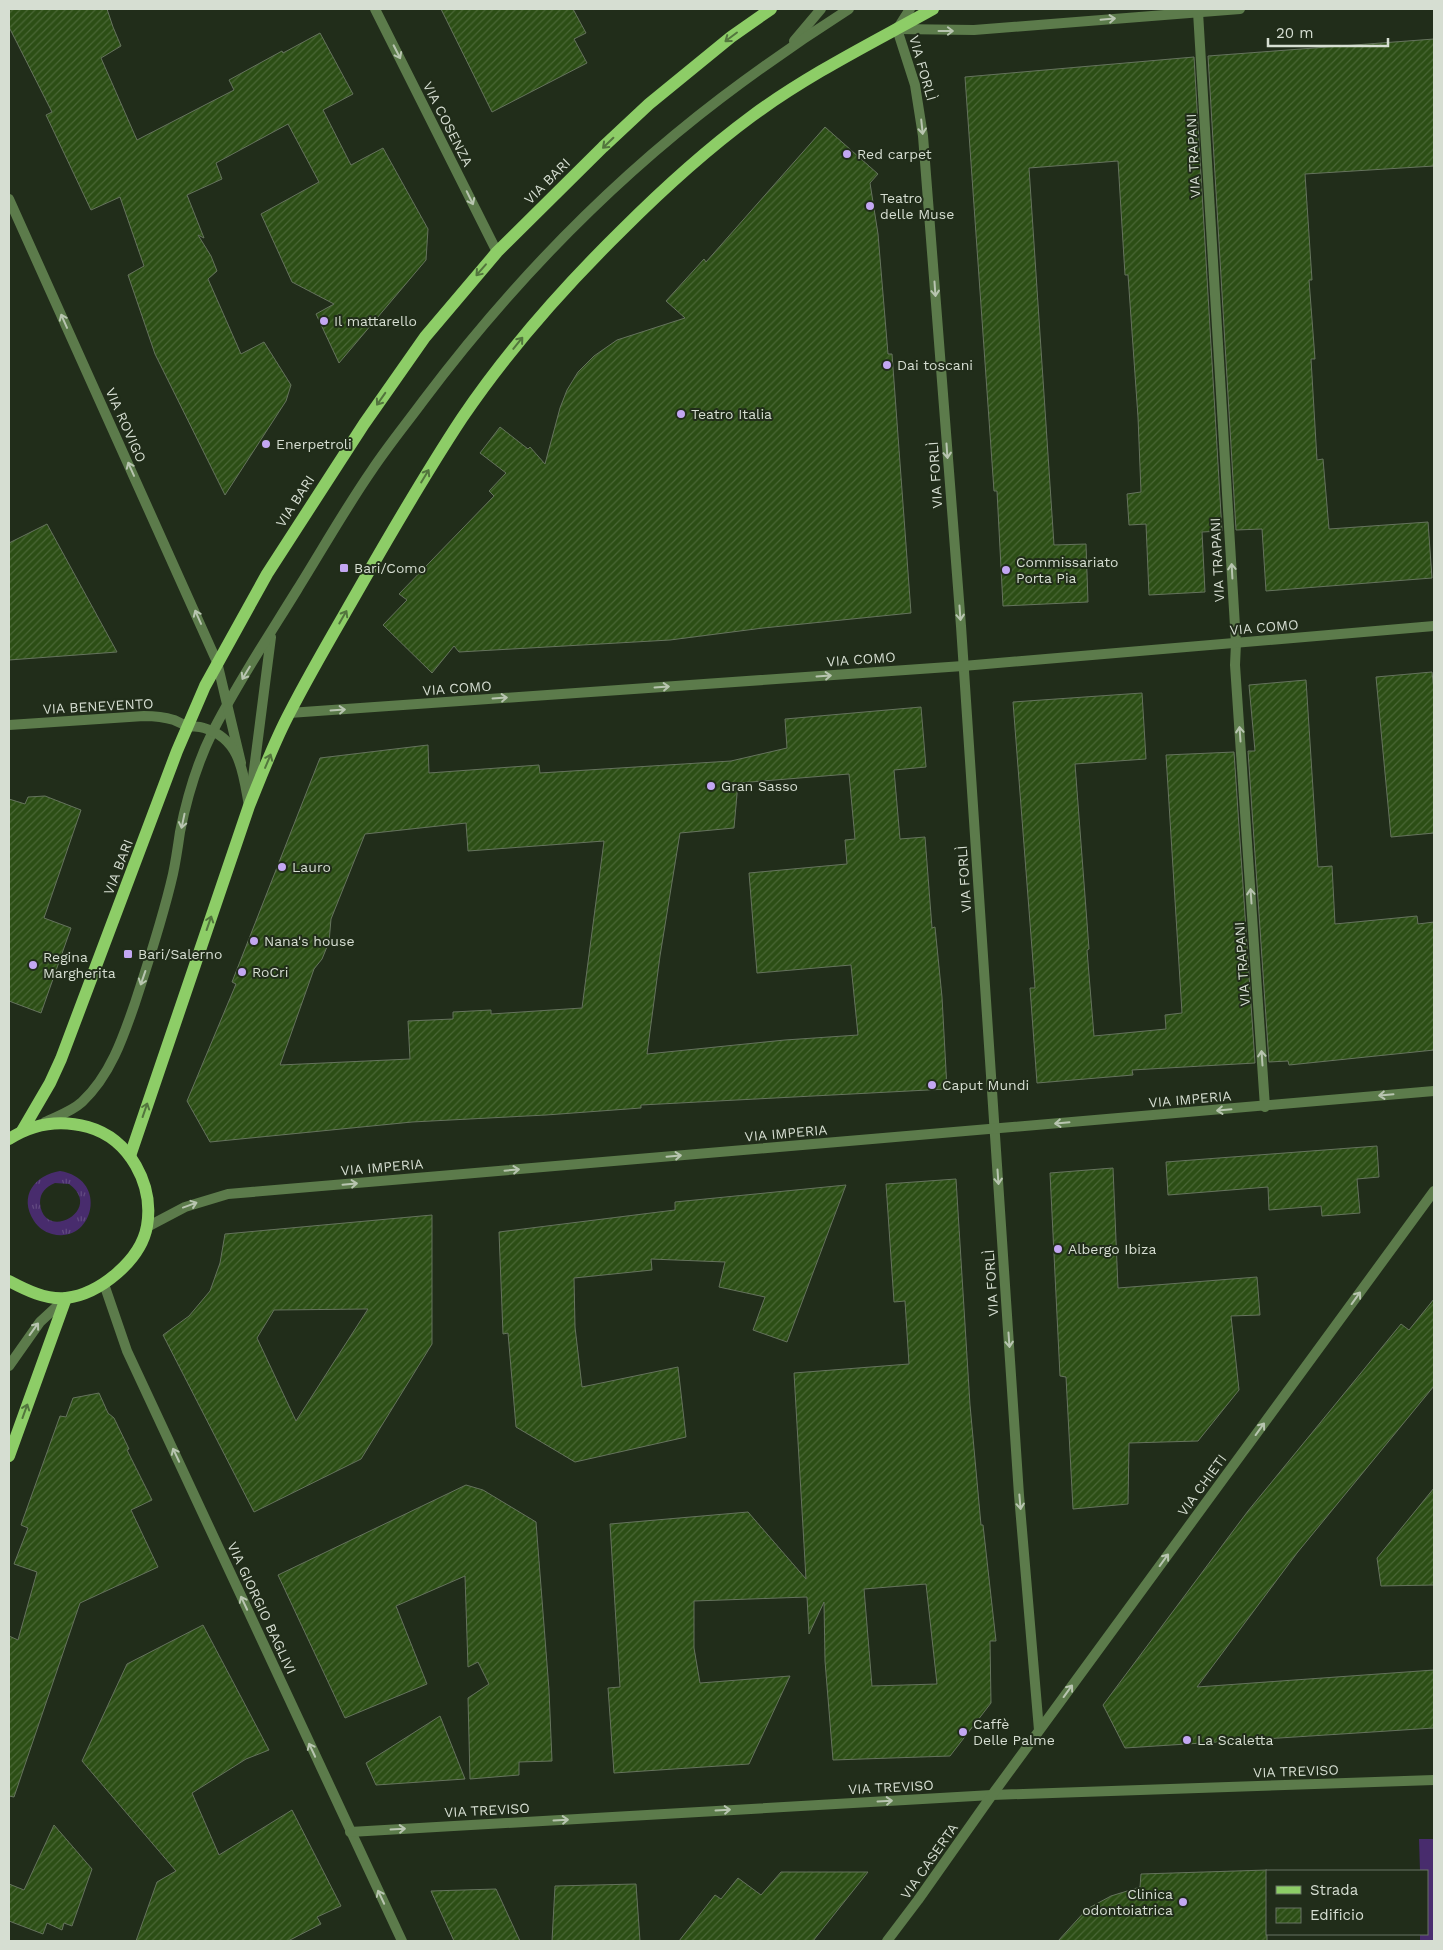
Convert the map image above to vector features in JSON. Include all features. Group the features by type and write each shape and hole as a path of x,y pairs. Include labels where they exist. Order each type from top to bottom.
{"main road":[{"name":"VIA BARI","path":"22,1131 50,1083 61,1059 188,726 217,662 267,574 364,424 425,337 497,252 637,115 713,51 771,9"},
{"path":"130,1156 249,806 289,713 444,445 504,360 588,263 659,193 716,144 752,116 799,84 841,58 933,9"},
{"path":"9,1139 22,1131 38,1125 64,1122 92,1128 118,1144 130,1156 140,1172 147,1193 148,1209 146,1227 133,1255 104,1284 87,1292 66,1298 48,1297 24,1289 9,1281"},
{"path":"9,1456 66,1298"}],"street":[{"name":"VIA COSENZA","path":"375,9 497,252"},
{"path":"787,50 821,9"},
{"path":"38,1125 72,1110 82,1102 101,1081 119,1047 161,924 174,870 180,831 197,767 227,705 373,468 439,380 499,308 584,217 634,171 718,100 787,50 849,9"},
{"path":"897,29 910,9"},
{"path":"897,29 974,30 1240,9"},
{"name":"VIA TRAPANI","path":"1198,12 1236,643 1235,665 1266,1106"},
{"name":"VIA FORLÌ","path":"897,29 911,70 921,115 963,666 1018,1486 1039,1730"},
{"name":"VIA ROVIGO","path":"9,199 217,662 241,763 249,806"},
{"name":"VIA COMO","path":"289,713 963,666 1434,626"},
{"path":"249,806 271,631"},
{"name":"VIA BENEVENTO","path":"9,725 160,716 213,732"},
{"path":"213,732 228,743 241,763"},
{"name":"VIA IMPERIA","path":"146,1227 185,1207 228,1194 1434,1091"},
{"name":"VIA CHIETI","path":"992,1795 1434,1192"},
{"name":"VIA GIORGIO BAGLIVI","path":"104,1284 127,1351 402,1941"},
{"path":"9,1366 40,1322 66,1298"},
{"name":"VIA TREVISO","path":"350,1832 992,1795 1434,1780"},
{"name":"VIA CASERTA","path":"886,1941 918,1900 992,1795"}],"green space":[{"path":"60,1171 76,1176 86,1186 90,1197 90,1210 86,1221 78,1230 66,1235 52,1234 44,1231 29,1212 29,1195 32,1188 43,1177","holes":["55,1183 69,1184 78,1194 80,1204 76,1212 69,1218 51,1221 44,1215 40,1203 42,1193 46,1188"]},
{"path":"1419,1839 1434,1839 1434,1941 1420,1941 1420,1935 1428,1935 1428,1870 1420,1870"}],"building":[{"path":"9,9 107,9 121,46 101,58 137,140 234,90 229,80 320,33 353,94 323,110 351,165 383,148 428,229 426,260 339,363 316,314 334,304 292,282 261,214 319,182 288,124 216,163 222,179 187,195 204,238 198,235 211,256 217,271 208,279 241,354 264,342 291,385 286,401 225,495 155,354 128,275 144,266 120,197 91,210 46,115 52,112 9,27"},
{"path":"441,9 573,9 586,33 574,39 587,63 492,112"},
{"path":"1434,39 1434,166 1305,174 1312,280 1309,280 1315,359 1311,359 1317,460 1323,459 1329,529 1428,522 1432,578 1266,591 1262,529 1236,530 1208,56"},
{"path":"1194,57 1222,531 1202,532 1205,592 1149,595 1146,524 1129,525 1127,494 1141,492 1138,417 1128,275 1125,275 1118,161 1029,168 1054,545 1086,544 1088,602 1003,606 997,491 994,491 965,77"},
{"path":"825,127 878,174 870,183 878,234 888,354 892,354 911,613 763,628 670,640 459,652 454,646 432,673 383,625 407,600 399,594 494,496 489,491 506,473 480,453 500,427 528,449 530,447 545,464 560,408 567,390 578,372 594,356 617,340 685,318 666,301 704,259 706,262"},
{"path":"47,524 117,652 9,660 9,543"},
{"path":"1432,672 1434,690 1434,833 1391,837 1376,677"},
{"path":"1306,680 1318,867 1332,866 1335,924 1417,916 1418,924 1434,922 1434,1050 1289,1065 1288,1061 1269,1062 1248,751 1255,751 1249,685"},
{"path":"1142,693 1146,759 1075,764 1094,1036 1166,1029 1165,1015 1182,1013 1166,755 1234,752 1255,1063 1132,1070 1133,1075 1037,1083 1030,988 1035,988 1013,702"},
{"path":"921,707 926,767 894,770 900,839 925,837 932,928 935,927 942,997 947,1089 641,1105 641,1108 412,1122 210,1142 187,1101 236,984 232,982 320,758 428,745 429,773 539,765 540,773 731,761 787,748 785,719","holes":["849,774 855,839 845,840 847,864 749,873 757,973 851,965 858,1035 785,1040 647,1054 660,956 680,833 734,828 738,783","466,823 468,851 604,841 582,1008 491,1014 491,1010 453,1012 453,1019 408,1021 410,1059 280,1065 314,969 322,959 329,942 331,919 365,834"]},
{"path":"45,796 81,810 44,918 71,928 41,1013 9,1001 9,799 25,804 28,797"},
{"path":"1377,1146 1379,1177 1357,1179 1360,1213 1322,1216 1321,1206 1269,1210 1268,1187 1168,1195 1166,1162"},
{"path":"1113,1168 1118,1288 1257,1277 1260,1315 1231,1316 1239,1390 1198,1441 1129,1443 1128,1504 1073,1509 1066,1377 1060,1376 1050,1173"},
{"path":"956,1179 970,1405 981,1525 983,1525 996,1641 990,1641 991,1703 950,1756 833,1760 825,1661 824,1602 809,1634 807,1597 694,1601 694,1648 700,1683 790,1676 749,1764 614,1773 608,1688 620,1687 610,1524 748,1512 806,1579 794,1373 909,1364 905,1301 894,1302 886,1184","holes":["926,1584 937,1684 872,1686 864,1589"]},
{"path":"846,1185 787,1342 753,1330 765,1297 719,1287 725,1262 651,1259 652,1270 574,1278 575,1327 582,1387 678,1367 686,1437 575,1462 516,1427 508,1333 503,1334 499,1232 675,1210 675,1202"},
{"path":"432,1215 432,1344 361,1459 254,1512 163,1335 189,1316 210,1291 220,1263 225,1234","holes":["368,1309 296,1421 257,1338 274,1310"]},
{"path":"1434,1299 1434,1386 1297,1553 1197,1687 1434,1670 1434,1728 1125,1748 1103,1705 1248,1511 1401,1324 1409,1330"},
{"path":"99,1393 108,1413 114,1418 129,1449 127,1450 152,1500 131,1510 158,1567 80,1603 14,1797 9,1796 9,1636 18,1640 37,1572 14,1564 28,1528 21,1525 60,1416 66,1417 73,1398"},
{"path":"466,1485 483,1490 536,1522 549,1690 552,1761 519,1762 519,1775 470,1779 468,1698 489,1684 478,1662 468,1667 465,1576 396,1606 427,1684 345,1718 278,1575"},
{"path":"1434,1488 1434,1585 1381,1586 1377,1558"},
{"path":"203,1625 269,1750 246,1759 192,1793 219,1855 292,1810 341,1906 317,1917 321,1924 288,1941 136,1941 157,1882 176,1871 82,1761 127,1664"},
{"path":"440,1716 465,1779 376,1785 366,1763"},
{"path":"54,1825 92,1869 72,1926 64,1923 62,1930 47,1923 43,1934 9,1921 9,1884 24,1890"},
{"name":"Clinica odontoiatrica","path":"1266,1870 1267,1941 1058,1941 1087,1909 1111,1896 1140,1887 1141,1874"},
{"path":"781,1872 868,1872 813,1941 679,1941 715,1895 721,1899 738,1878 761,1895"},
{"path":"636,1884 640,1941 552,1941 555,1886"},
{"path":"496,1889 520,1941 454,1941 431,1891"}],"place":[{"name":"Red carpet","path":"847,154"},
{"name":"Teatro delle Muse","path":"870,206"},
{"name":"Il mattarello","path":"324,321"},
{"name":"Dai toscani","path":"887,365"},
{"name":"Teatro Italia","path":"681,414"},
{"name":"Enerpetroli","path":"266,444"},
{"name":"Bari/Como","path":"344,568"},
{"name":"Commissariato Porta Pia","path":"1006,570"},
{"name":"Gran Sasso","path":"711,786"},
{"name":"Lauro","path":"282,867"},
{"name":"Nana's house","path":"254,941"},
{"name":"Bari/Salerno","path":"128,954"},
{"name":"Regina Margherita","path":"33,965"},
{"name":"RoCri","path":"242,972"},
{"name":"Caput Mundi","path":"932,1085"},
{"name":"Albergo Ibiza","path":"1058,1249"},
{"name":"Caffè Delle Palme","path":"963,1732"},
{"name":"La Scaletta","path":"1187,1740"},
{"name":"Clinica odontoiatrica","path":"1183,1902"}]}
